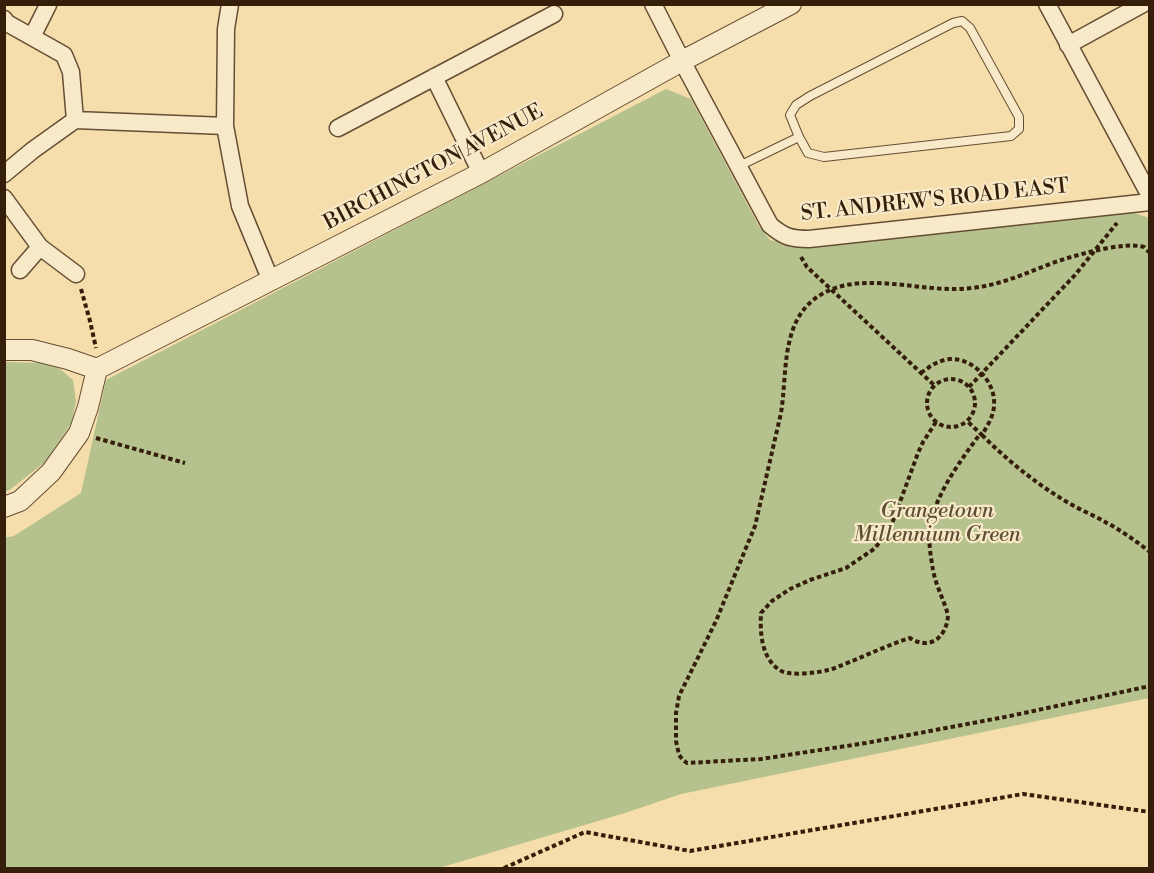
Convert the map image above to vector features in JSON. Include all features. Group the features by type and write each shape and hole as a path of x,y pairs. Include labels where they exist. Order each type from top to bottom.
{"street":[{"path":"230,4 226,29 225,126 240,206 271,281"},
{"name":"ST. ANDREW'S ROAD EAST","path":"653,4 770,225 787,237 821,237 1149,202"},
{"name":"BIRCHINGTON AVENUE","path":"98,369 481,173 682,61 791,4"},
{"path":"1047,4 1149,196"},
{"path":"1068,45 1143,4"},
{"path":"32,37 48,5"},
{"path":"338,128 554,14"},
{"path":"4,19 7,23 64,55 71,72 75,120"},
{"path":"434,77 481,173"},
{"path":"4,174 75,120 225,126"},
{"path":"4,198 40,247 76,274"},
{"path":"20,270 40,247"},
{"path":"4,350 32,350 98,369 78,433 51,472 20,501 4,507"}],"lane":[{"path":"962,21 970,28 1019,117 1019,129 1011,136 824,157 808,153 800,137 790,115 796,105 953,23 962,21"},
{"path":"739,166 800,137"}],"path":[{"path":"969,387 1076,275 1125,214 1127,204"},
{"path":"798,238 801,257 807,267 934,385"},
{"path":"1149,254 1144,247 1128,244 1095,250 1053,263 1005,282 971,288 942,289 856,283 832,289 810,302 801,313 789,344 783,404 755,526 716,621 678,696 676,741 679,755 687,763 725,762 866,743 1010,716 1149,686"},
{"path":"76,274 90,321 98,369"},
{"path":"921,373 937,362 955,360 970,365 982,374 992,388 995,403 991,418 941,495 929,529 933,571 948,615 944,632 926,644 910,638 829,670 794,674 779,671 770,660 763,645 760,629 761,613 772,601 790,589 846,568 874,549 888,532 922,442 936,422"},
{"path":"946,379 952,379 959,380 969,387 975,398 975,404 967,421 957,427 944,426 936,422 929,414 928,395 934,385 946,379"},
{"path":"967,421 1023,471 1053,493 1126,534 1149,552"},
{"path":"78,433 185,464"},
{"path":"504,868 585,832 690,851 1023,794 1149,812"}],"green space":[{"name":"Grangetown Millennium Green","path":"666,89 691,99 759,226 770,240 793,245 1129,211 1149,218 1149,698 681,794 439,868 5,868 4,538 14,536 81,493 106,380"},
{"path":"5,362 45,363 60,369 73,380 76,401 72,422 45,462 5,492"}]}
